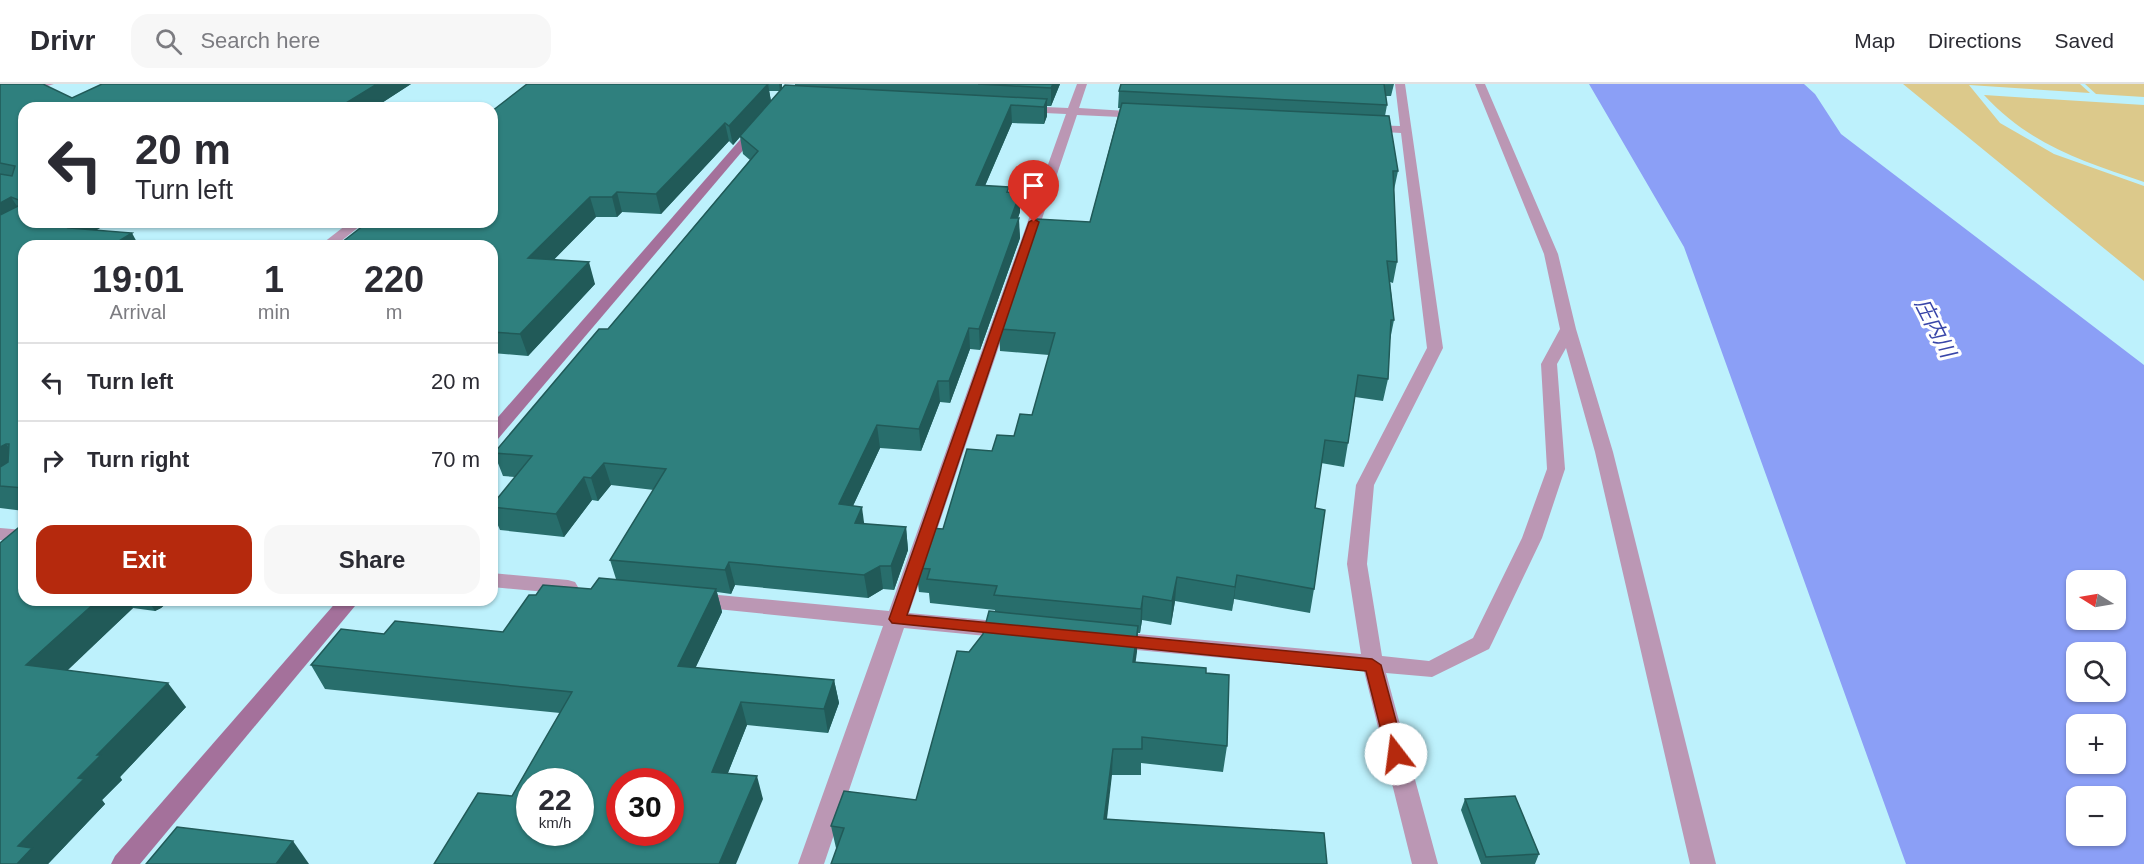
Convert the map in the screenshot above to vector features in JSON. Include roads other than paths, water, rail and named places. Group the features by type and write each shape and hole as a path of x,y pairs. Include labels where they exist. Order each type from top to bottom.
{"street":[{"path":"0,97 49,84"},
{"path":"811,864 1082,84"},
{"path":"1400,84 1408,130 1435,348 1365,485 1357,564 1372,665 1425,864"},
{"path":"1480,84 1551,254 1568,329 1604,452 1703,864"},
{"path":"1015,108 1153,116"},
{"path":"498,428 768,114"},
{"path":"1350,127 1408,130"},
{"path":"334,240 350,228"},
{"path":"1099,639 1432,669 1481,643 1532,538 1556,470 1549,364 1568,329"},
{"path":"0,534 18,536"},
{"path":"498,581 587,589"},
{"path":"683,599 1028,632"},
{"path":"124,864 345,606"}],"water":[{"name":"庄内川","path":"1589,84 1804,84 1815,94 1841,134 2144,365 2144,864 1906,864 1684,247"}]}
